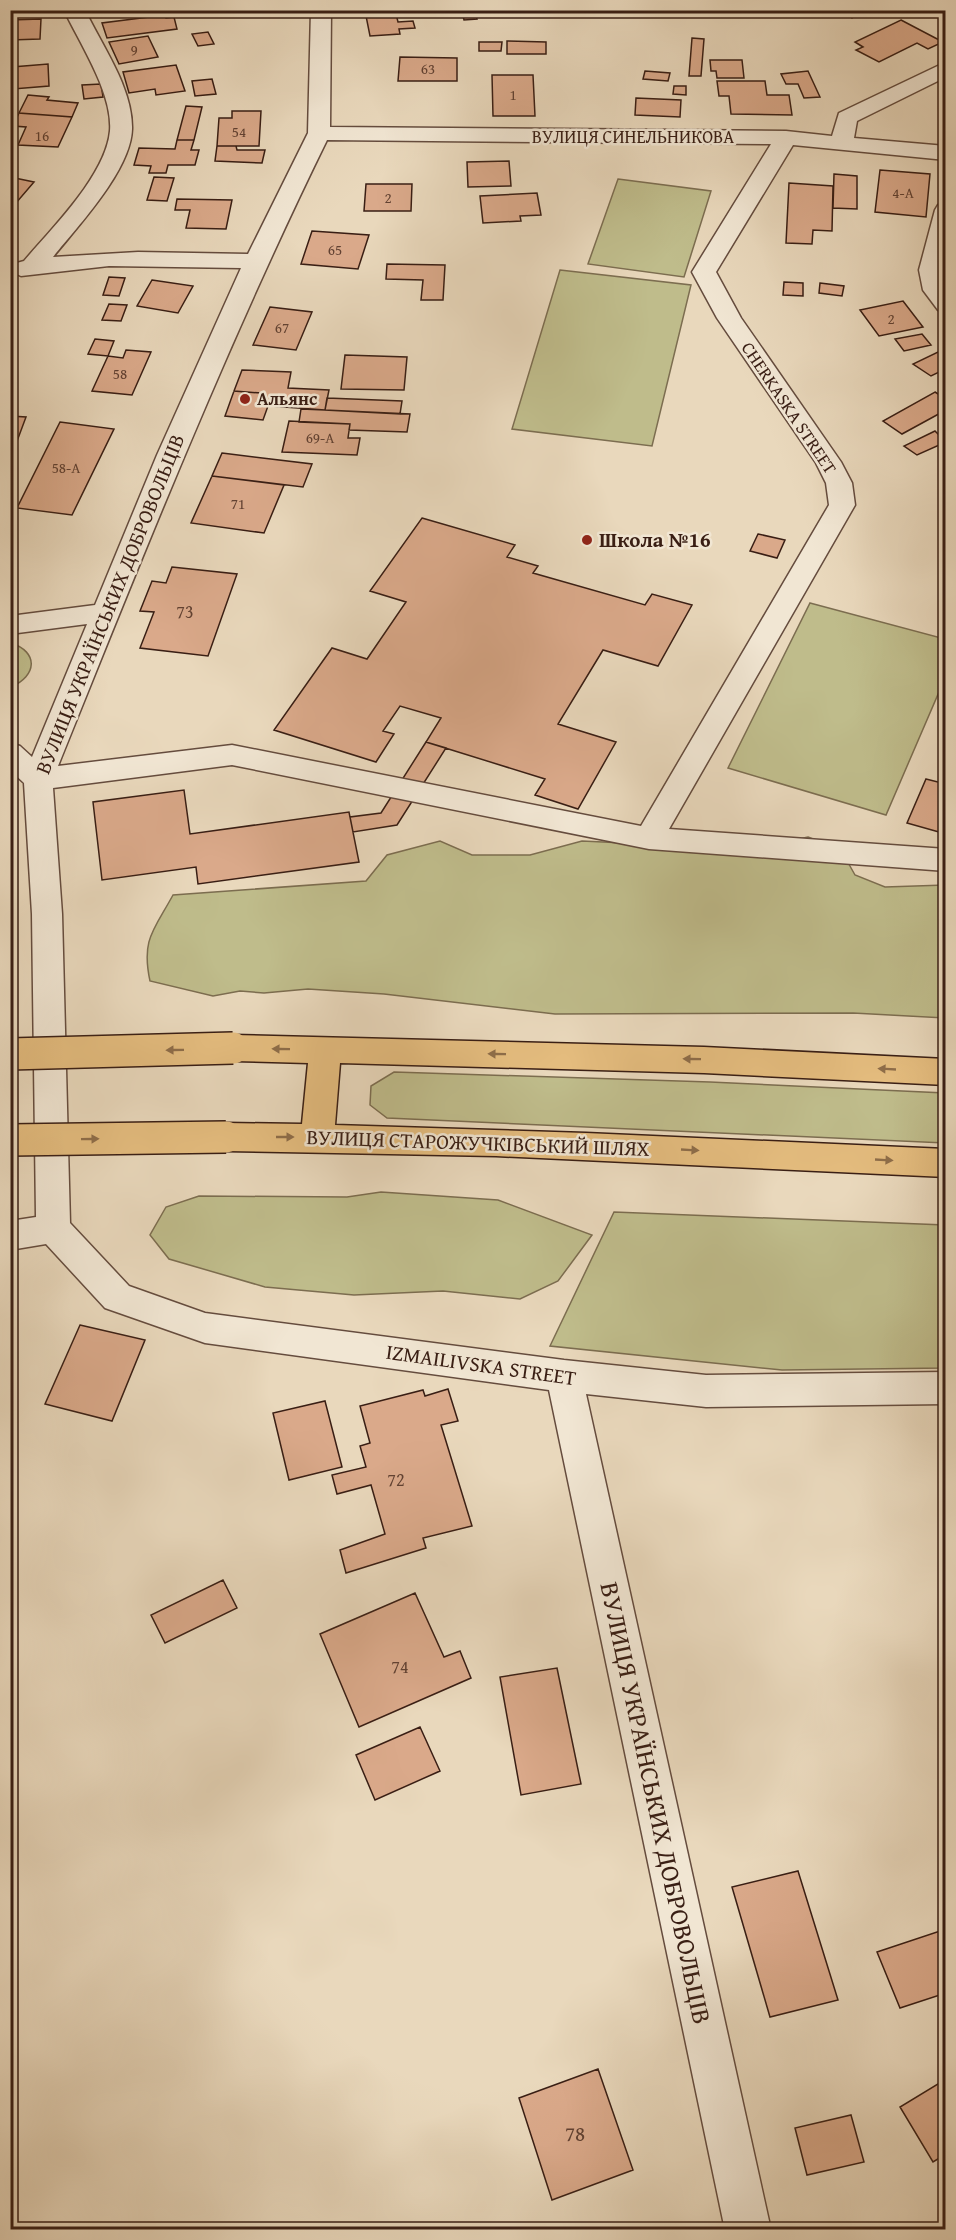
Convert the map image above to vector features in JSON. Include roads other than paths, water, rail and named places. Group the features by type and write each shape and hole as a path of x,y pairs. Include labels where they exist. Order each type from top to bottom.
{"main road":[{"path":"10,1053 233,1048 704,1060 945,1072"},
{"path":"317,1137 325,1050"},
{"name":"ВУЛИЦЯ СТАРОЖУЧКІВСЬКИЙ ШЛЯХ","path":"10,1140 317,1137 672,1149 945,1163"}],"street":[{"path":"21,269 112,162 121,130 114,97 74,10"},
{"name":"ВУЛИЦЯ УКРАЇНСЬКИХ ДОБРОВОЛЬЦІВ","path":"52,1228 47,914 38,779 140,524 256,261 319,133 321,10"},
{"path":"842,142 847,118 945,68"},
{"name":"ВУЛИЦЯ СИНЕЛЬНИКОВА","path":"319,133 786,138 945,153"},
{"name":"CHERKASKA STREET","path":"649,838 842,505 839,483 828,462 729,318 704,272 786,138"},
{"path":"945,210 931,270 935,290 945,304"},
{"path":"21,269 52,263 153,258 256,261"},
{"path":"10,625 104,613"},
{"path":"10,753 38,779 232,755 649,838 945,860"},
{"path":"10,1236 52,1228"},
{"name":"IZMAILIVSKA STREET","path":"52,1228 117,1297 205,1328 564,1376 706,1391 945,1388"},
{"name":"ВУЛИЦЯ УКРАЇНСЬКИХ ДОБРОВОЛЬЦІВ","path":"564,1376 748,2229"}],"place":[{"name":"Альянс","path":"245,399"},
{"name":"Школа №16","path":"587,540"}]}
